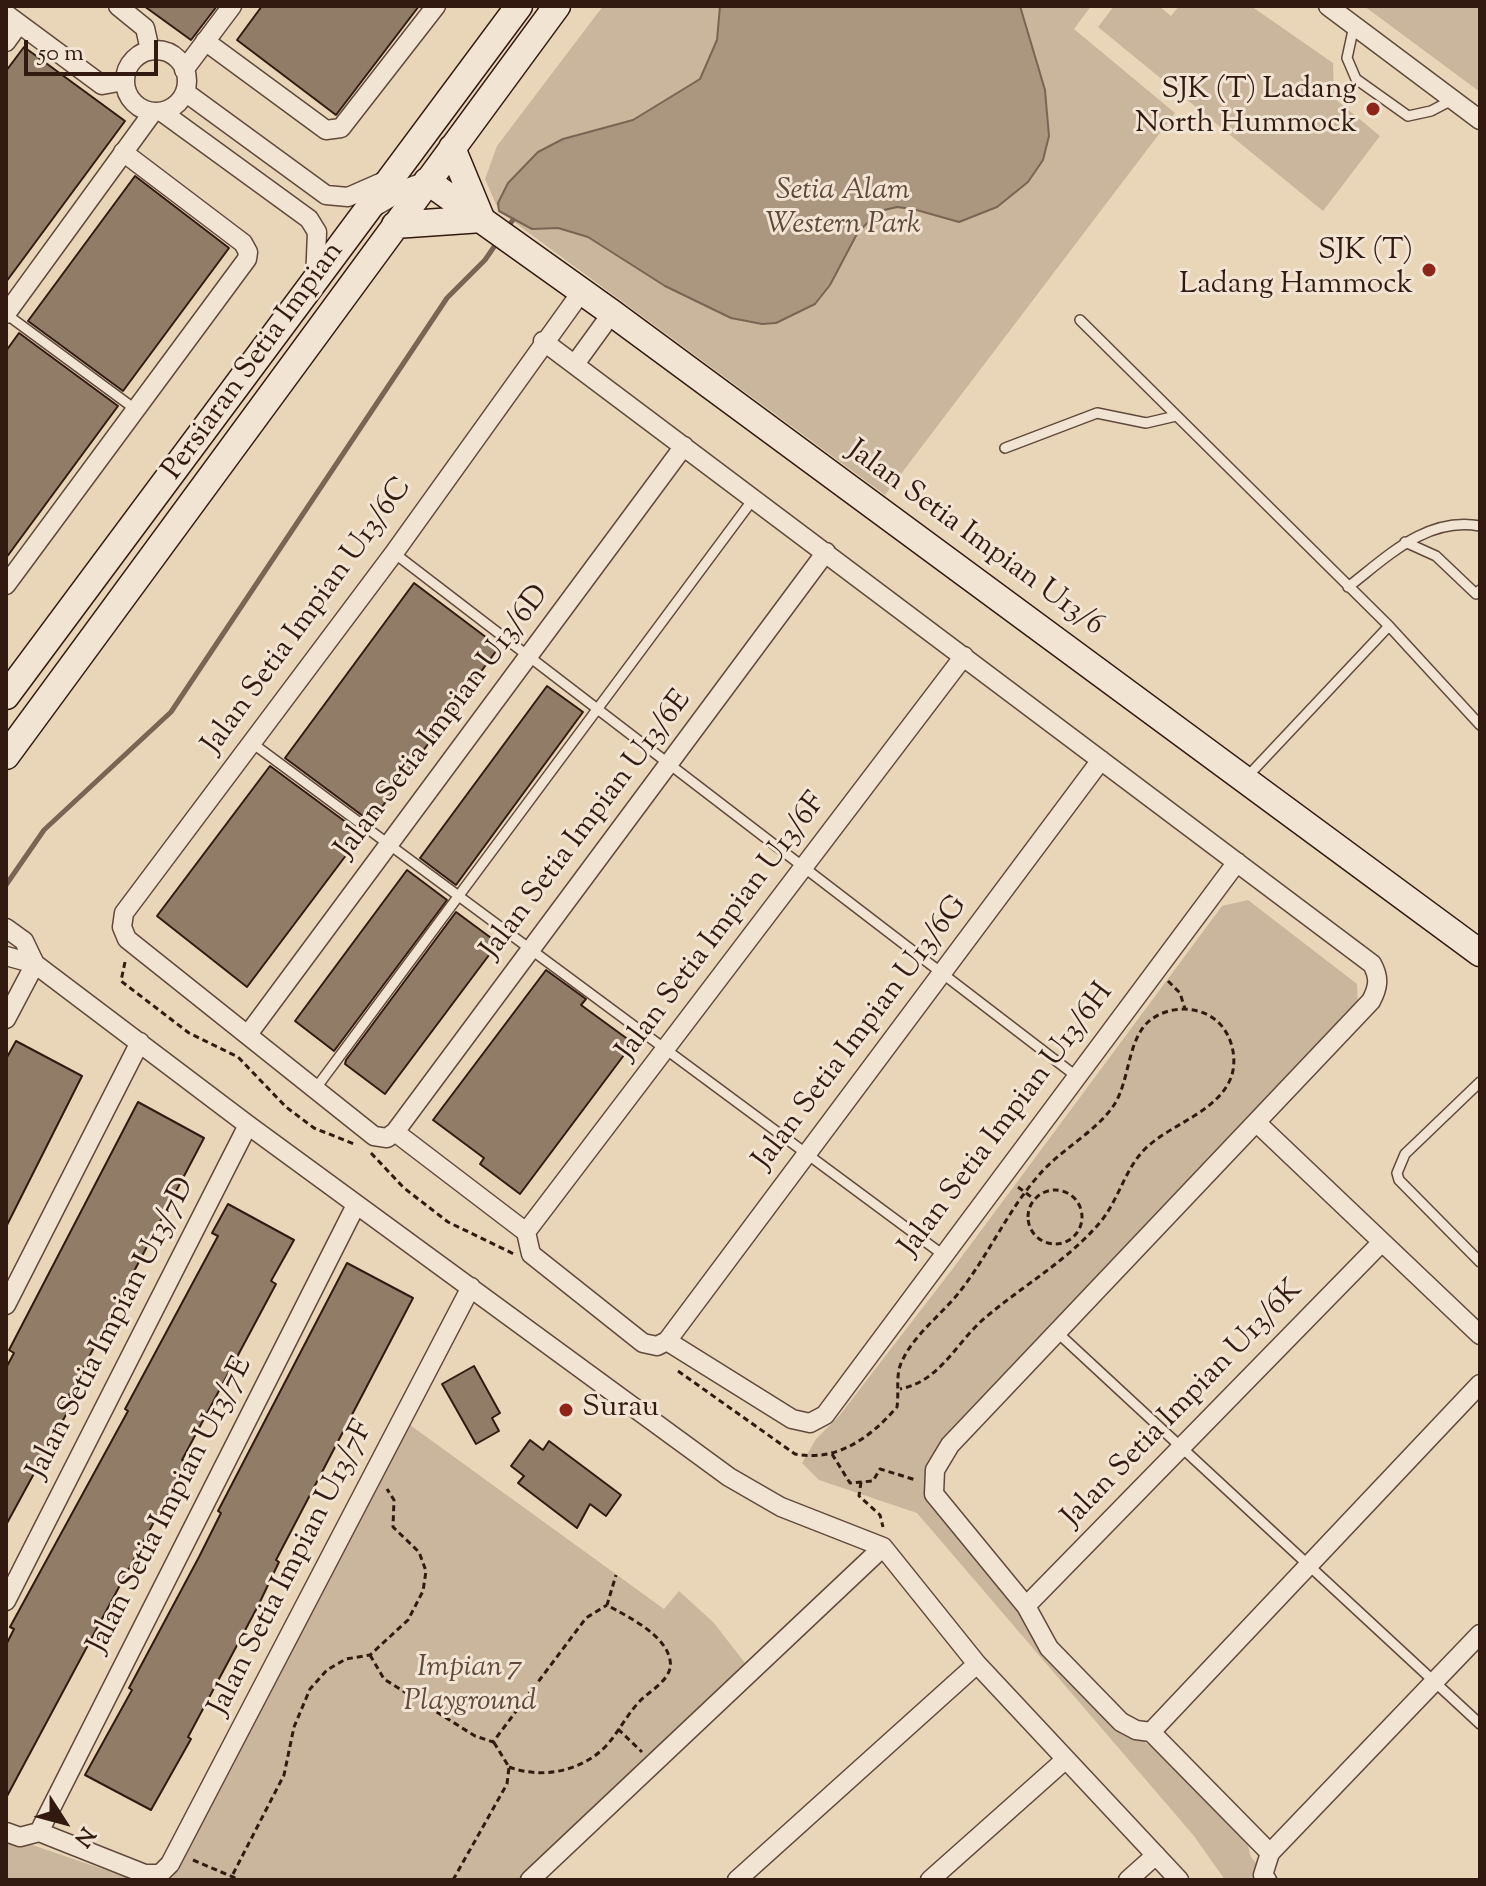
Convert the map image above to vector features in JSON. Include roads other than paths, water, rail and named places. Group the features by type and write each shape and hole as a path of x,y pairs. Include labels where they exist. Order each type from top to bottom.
{"street":[{"path":"118,6 145,28 150,50"},
{"path":"6,314 123,152 158,112 176,105 185,92 184,70 232,6"},
{"path":"205,41 326,130 341,128 436,6"},
{"name":"Persiaran Setia Impian","path":"6,696 519,6"},
{"name":"Persiaran Setia Impian","path":"7,756 557,6"},
{"path":"1328,6 1480,120"},
{"path":"6,42 13,19 102,85 124,81"},
{"path":"184,70 168,52 150,50 134,59 124,81 130,100 158,112 213,146 309,219 317,232 314,284"},
{"path":"185,92 326,195 348,197 394,176"},
{"path":"213,146 230,124"},
{"path":"395,225 485,222 452,148"},
{"path":"8,577 247,259 248,252 243,243 123,152"},
{"path":"367,212 393,194 427,181"},
{"name":"Jalan Setia Impian U13/6","path":"427,181 582,291 1480,953"},
{"name":"Jalan Setia Impian U13/6C","path":"249,1033 127,939 122,927 124,913 394,553 543,341 582,291"},
{"path":"575,364 612,313"},
{"path":"543,341 1372,964 1378,982 1371,1001 1059,1334 950,1445 932,1482 934,1494 1026,1606 1049,1648 1121,1722 1136,1730 1151,1732 1270,1853"},
{"name":"Jalan Setia Impian U13/6D","path":"249,1033 684,446"},
{"name":"Jalan Setia Impian U13/6E","path":"395,1132 826,552"},
{"name":"Jalan Setia Impian U13/6F","path":"526,1232 964,656"},
{"name":"Jalan Setia Impian U13/6G","path":"667,1341 1101,760"},
{"name":"Jalan Setia Impian U13/6H","path":"667,1341 801,1423 810,1423 825,1415 1237,862"},
{"path":"8,929 24,941 35,964"},
{"path":"6,956 35,964 356,1205 729,1477 781,1507 883,1547 977,1664 1179,1880"},
{"path":"6,1019 35,964"},
{"path":"249,1033 374,1136 387,1138 395,1132 526,1232 531,1254 643,1343 657,1346 667,1341"},
{"path":"6,1305 140,1042"},
{"path":"1258,1124 1480,1335"},
{"name":"Jalan Setia Impian U13/7D","path":"6,1601 248,1125"},
{"name":"Jalan Setia Impian U13/7E","path":"39,1832 356,1205"},
{"name":"Jalan Setia Impian U13/6K","path":"1026,1606 1382,1242"},
{"name":"Jalan Setia Impian U13/7F","path":"39,1832 145,1874 160,1874 179,1850 471,1287"},
{"path":"1151,1732 1480,1384"},
{"path":"530,1880 883,1547"},
{"path":"1267,1880 1263,1875 1270,1853 1480,1634"},
{"path":"737,1880 977,1664"},
{"path":"930,1880 1066,1759"},
{"path":"6,1832 20,1837 39,1832"},
{"path":"1128,1880 1156,1855"}],"lane":[{"path":"1354,26 1347,58 1356,79 1408,116 1431,111 1452,100"},
{"path":"6,314 135,409"},
{"path":"1080,320 1389,626 1480,725"},
{"path":"1005,448 1097,413 1146,423 1176,416"},
{"path":"316,1088 754,498"},
{"path":"1348,587 1405,542 1456,521 1480,526"},
{"path":"1405,542 1436,556 1476,594 1480,590"},
{"path":"394,553 1076,1076"},
{"path":"1245,779 1389,626"},
{"path":"252,743 942,1254"},
{"path":"1480,1082 1405,1154 1397,1173 1399,1180 1480,1262"},
{"path":"1059,1334 1480,1724"}],"waterway":[{"path":"506,229 513,220"},
{"path":"6,885 44,830 171,712 447,298 485,260 498,241"}],"place":[{"name":"SJK (T) Ladang North Hummock","path":"1373,109"},
{"name":"SJK (T) Ladang Hammock","path":"1429,270"},
{"name":"Surau","path":"566,1410"}],"park label":[{"name":"Setia Alam Western Park","path":"843,210"},
{"name":"Impian 7 Playground","path":"470,1687"}]}
